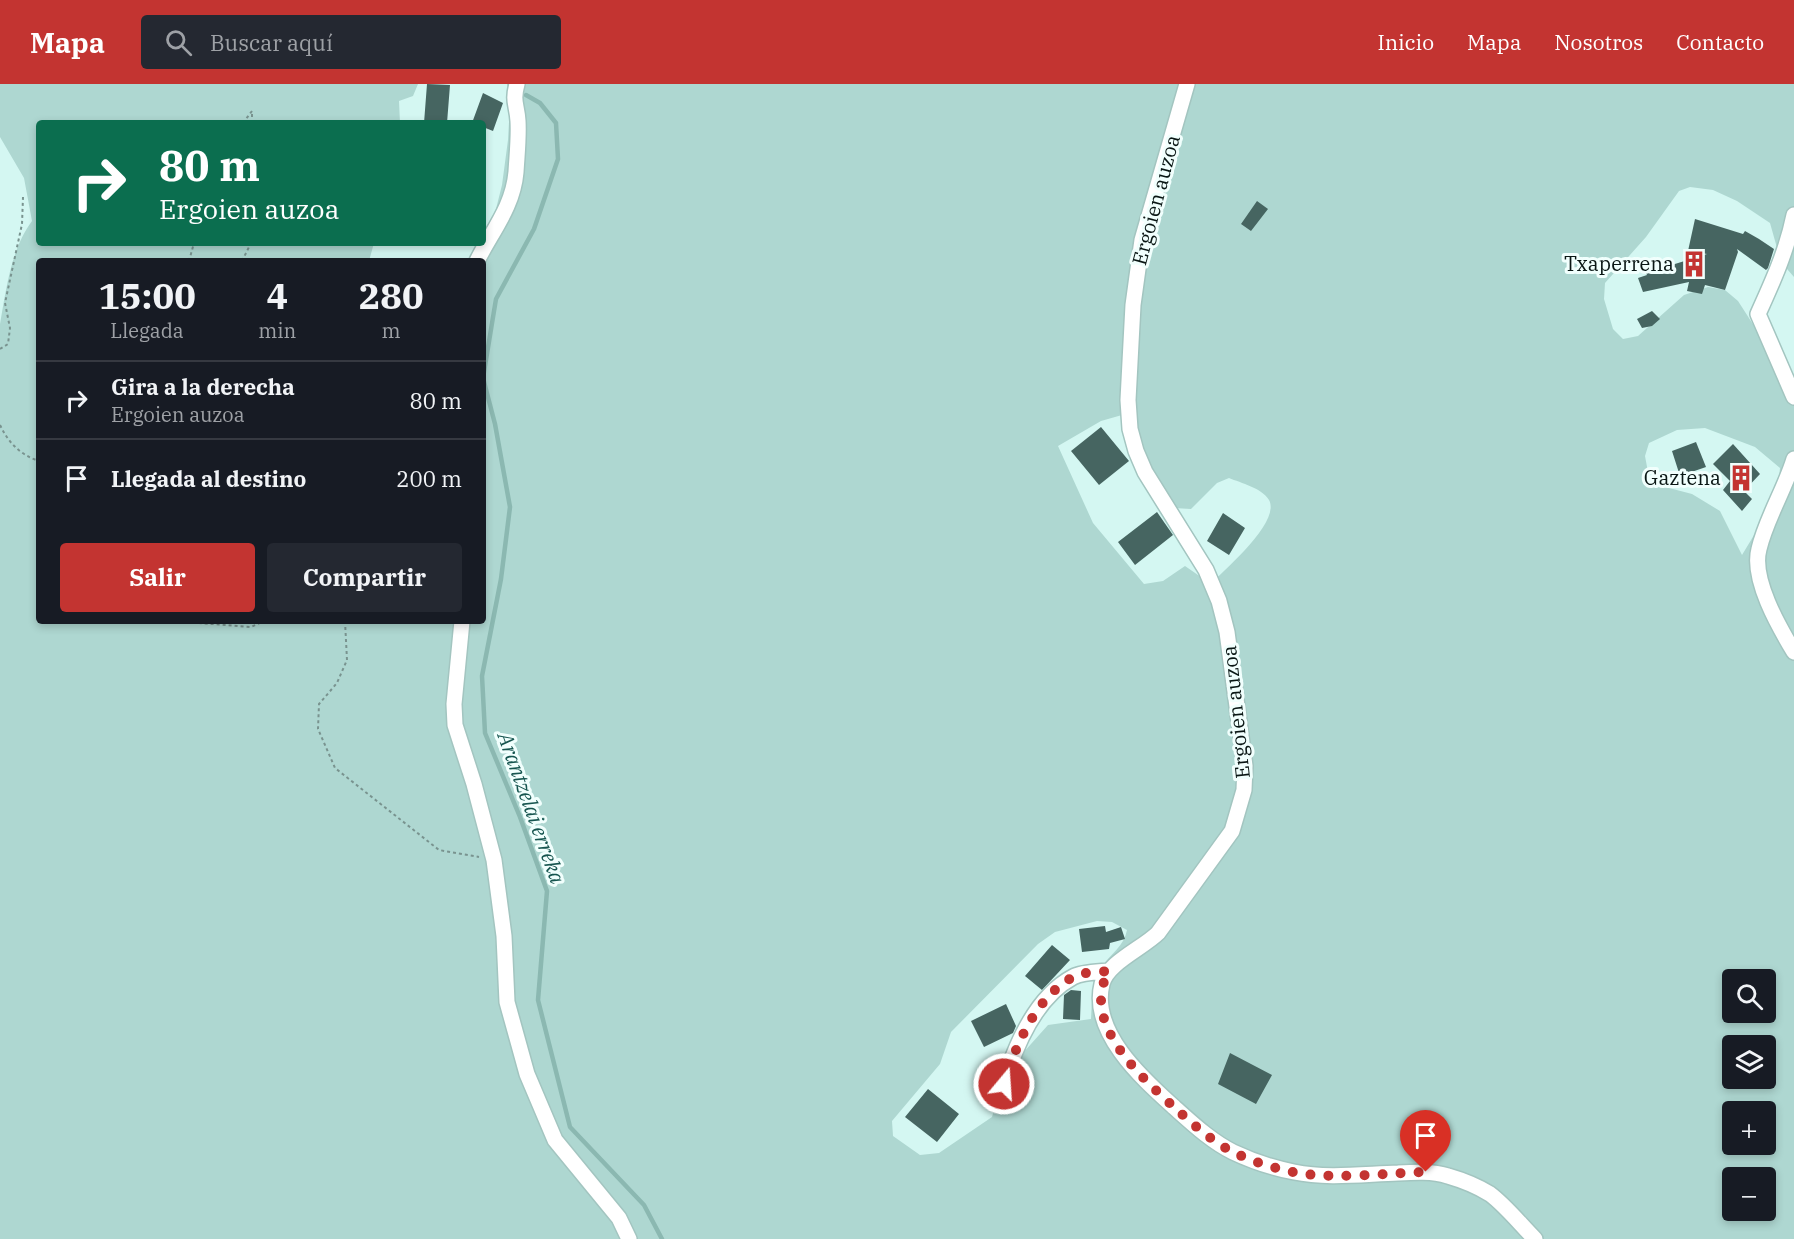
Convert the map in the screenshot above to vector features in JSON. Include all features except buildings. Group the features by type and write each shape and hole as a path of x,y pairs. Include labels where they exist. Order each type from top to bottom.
{"street":[{"path":"486,246 503,217 516,175 518,120 513,98 517,84"},
{"name":"Ergoien auzoa","path":"1109,971 1122,959 1147,944 1158,933 1217,855 1232,831 1244,790 1245,765 1227,632 1219,601 1206,570 1145,472 1130,429 1128,400 1133,305 1142,240 1187,84"},
{"path":"1794,214 1776,276 1758,314 1794,397"},
{"path":"1794,459 1758,551 1761,585 1780,628 1794,652"},
{"path":"462,624 454,704 455,725 474,784 494,860 504,936 507,1002 528,1074 555,1140 619,1218 628,1239"},
{"path":"998,1105 1014,1050 1047,997 1074,976 1109,971"},
{"path":"1109,971 1102,983 1101,999 1104,1020 1130,1064 1157,1092 1206,1135 1233,1152 1262,1164 1318,1175 1426,1172 1445,1175 1490,1195 1535,1239"}],"path":[{"path":"245,120 252,111 252,120"},
{"path":"0,349 8,344 10,328 6,303 22,224 22,197"},
{"path":"0,425 7,441 36,460"},
{"path":"212,624 251,627 258,624"},
{"path":"345,624 347,660 337,683 319,704 318,729 335,768 439,850 494,860"}],"green space":[{"path":"0,84 418,84 413,96 399,101 400,120 36,120 36,246 373,246 370,258 36,258 36,624 486,624 486,258 484,258 502,185 510,104 507,84 1794,84 1794,277 1781,262 1770,223 1737,201 1713,190 1690,187 1679,191 1646,237 1605,283 1604,299 1613,329 1623,339 1638,336 1684,295 1708,287 1725,290 1738,301 1794,388 1794,1239 0,1239 0,324 14,257 32,221 24,178 0,137","holes":["1122,415 1148,480 1174,508 1191,509 1217,483 1229,478 1251,486 1269,500 1271,509 1260,532 1239,557 1211,584 1185,566 1163,581 1144,584 1093,523 1058,446 1101,421","1705,428 1755,447 1780,468 1777,497 1742,555 1720,511 1692,494 1650,483 1645,456 1649,443 1677,430","1097,921 1112,922 1127,930 1120,945 1102,966 1096,978 1091,1019 1048,1025 1004,1074 992,1117 939,1153 920,1155 893,1136 892,1121 940,1064 951,1032 1038,944 1055,932"]}],"waterway":[{"name":"Arantzelai erreka","path":"486,360 496,299 534,229 558,159 556,123 540,103 526,95"},
{"name":"Arantzelai erreka","path":"486,390 495,424 510,507 501,579 482,676 485,733 520,817 547,891 538,1000 570,1127 644,1205 662,1239"}],"place":[{"name":"Txaperrena","path":"1694,264"},
{"name":"Gaztena","path":"1741,478"}],"route":[{"path":"1004,1084 1014,1050 1047,997 1074,976 1109,971 1102,983 1101,999 1104,1020 1114,1040 1130,1064 1157,1092 1206,1135 1233,1152 1262,1164 1294,1172 1318,1175 1426,1172"}]}
